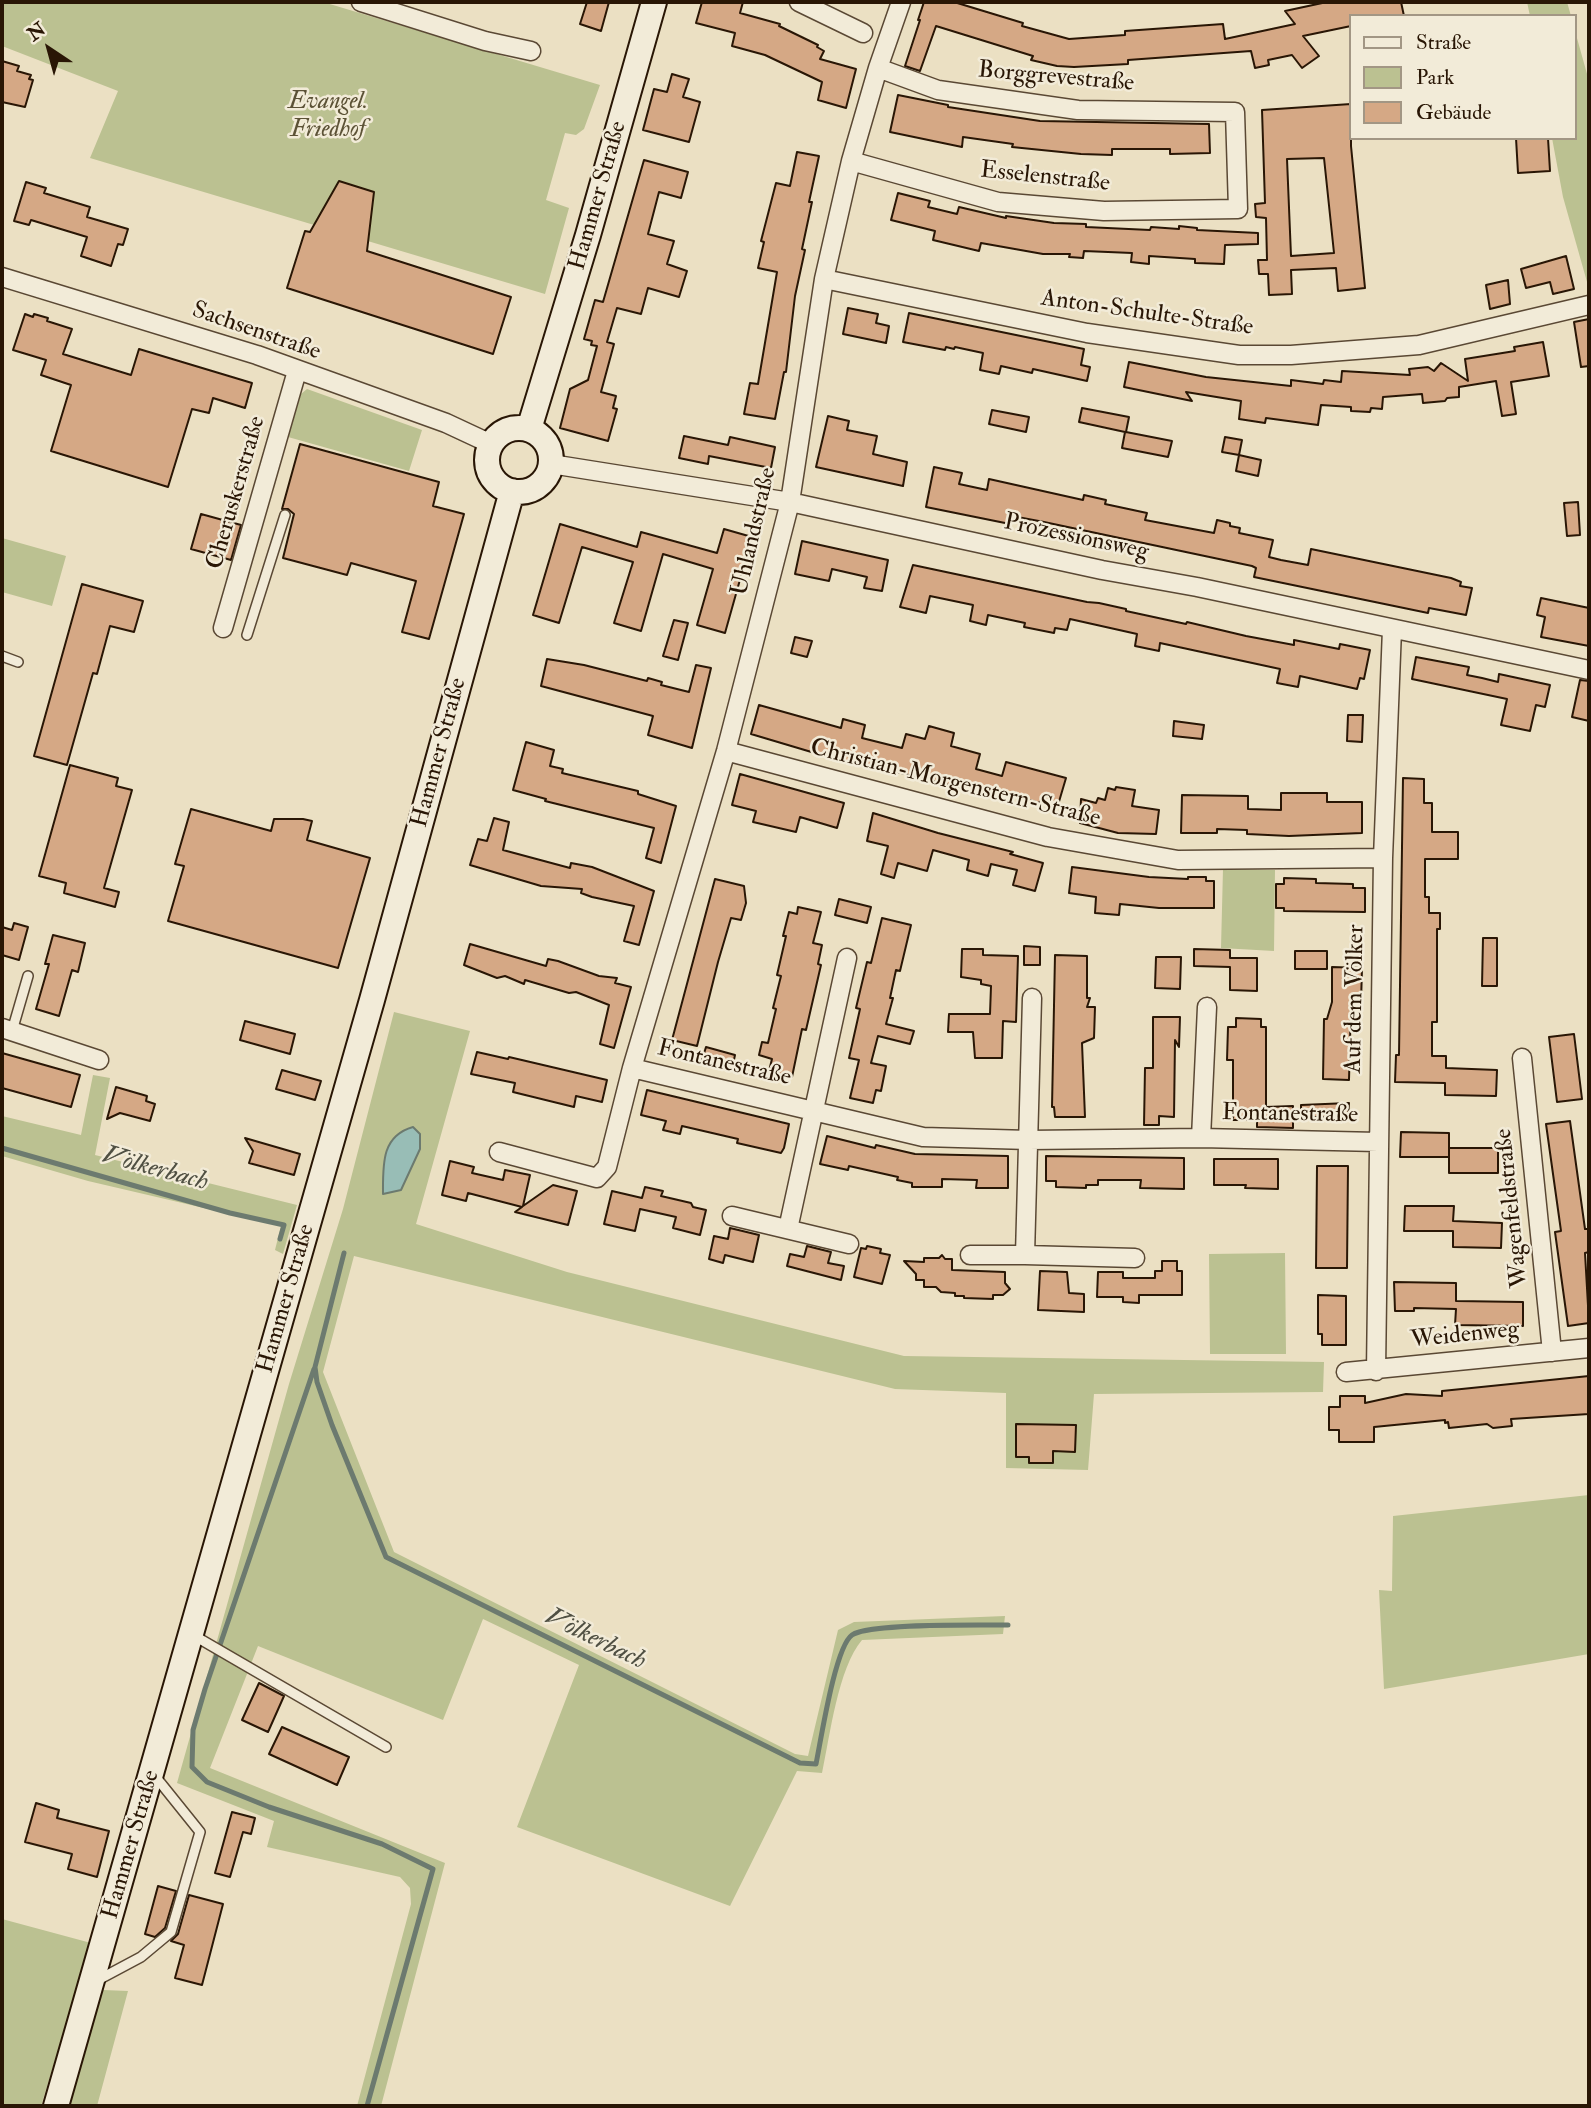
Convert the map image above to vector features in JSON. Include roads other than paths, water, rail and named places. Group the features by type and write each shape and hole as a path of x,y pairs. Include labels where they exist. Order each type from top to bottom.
{"main road":[{"name":"Hammer Straße","path":"529,429 588,235 654,2"},
{"path":"529,429 545,441 550,451 551,464 543,482 534,488 512,491 495,481 490,472 488,462 491,444 507,430 529,429"},
{"name":"Hammer Straße","path":"56,2106 152,1773 202,1640 372,1000 512,491"}],"street":[{"path":"361,2 485,41 531,51"},
{"path":"799,2 863,33"},
{"name":"Uhlandstraße","path":"632,1068 726,751 790,502 824,279 851,161 878,68 901,2"},
{"name":"Borggrevestraße","path":"878,68 938,90 1078,110 1235,112 1238,209"},
{"name":"Esselenstraße","path":"851,161 998,202 1104,211 1238,209"},
{"name":"Sachsenstraße","path":"2,277 257,355 446,423 491,444"},
{"name":"Anton-Schulte-Straße","path":"824,279 1087,333 1239,355 1292,355 1419,345 1589,305"},
{"name":"Cheruskerstraße","path":"223,628 297,371"},
{"name":"Prozessionsweg","path":"551,464 790,502 1088,567 1197,587 1589,670"},
{"name":"Auf dem Völker","path":"1377,1371 1382,858 1392,629"},
{"name":"Christian-Morgenstern-Straße","path":"726,751 1048,837 1178,860 1382,858"},
{"name":"Fontanestraße","path":"788,1229 847,958"},
{"path":"1025,1255 1032,998"},
{"name":"Fontanestraße","path":"1201,1138 1207,1007"},
{"path":"7,1029 99,1060"},
{"name":"Wagenfeldstraße","path":"1522,1058 1552,1352"},
{"name":"Fontanestraße","path":"499,1152 597,1178 607,1167 632,1068 923,1137 1378,1142"},
{"path":"732,1216 849,1244"},
{"path":"970,1255 1135,1258"},
{"name":"Weidenweg","path":"1346,1372 1589,1348"}],"lane":[{"path":"247,635 285,514"},
{"path":"2,656 18,662"},
{"path":"7,1029 28,976"},
{"path":"202,1640 386,1746"},
{"path":"92,1983 141,1957 171,1931 200,1832 152,1773"}],"water":[{"path":"413,1127 420,1134 420,1149 401,1190 383,1194 384,1162 389,1145 403,1131"}],"waterway":[{"name":"Völkerbach","path":"2,1148 230,1213 284,1225 280,1239"},
{"name":"Völkerbach","path":"344,1253 315,1367 317,1382 386,1557 800,1763 816,1764 834,1675 846,1643 852,1635 880,1628 1008,1625"},
{"path":"314,1369 205,1689 193,1730 192,1767 207,1782 269,1807 382,1844 433,1869 367,2106"}],"park label":[{"name":"Evangel. Friedhof","path":"328,117"}]}
